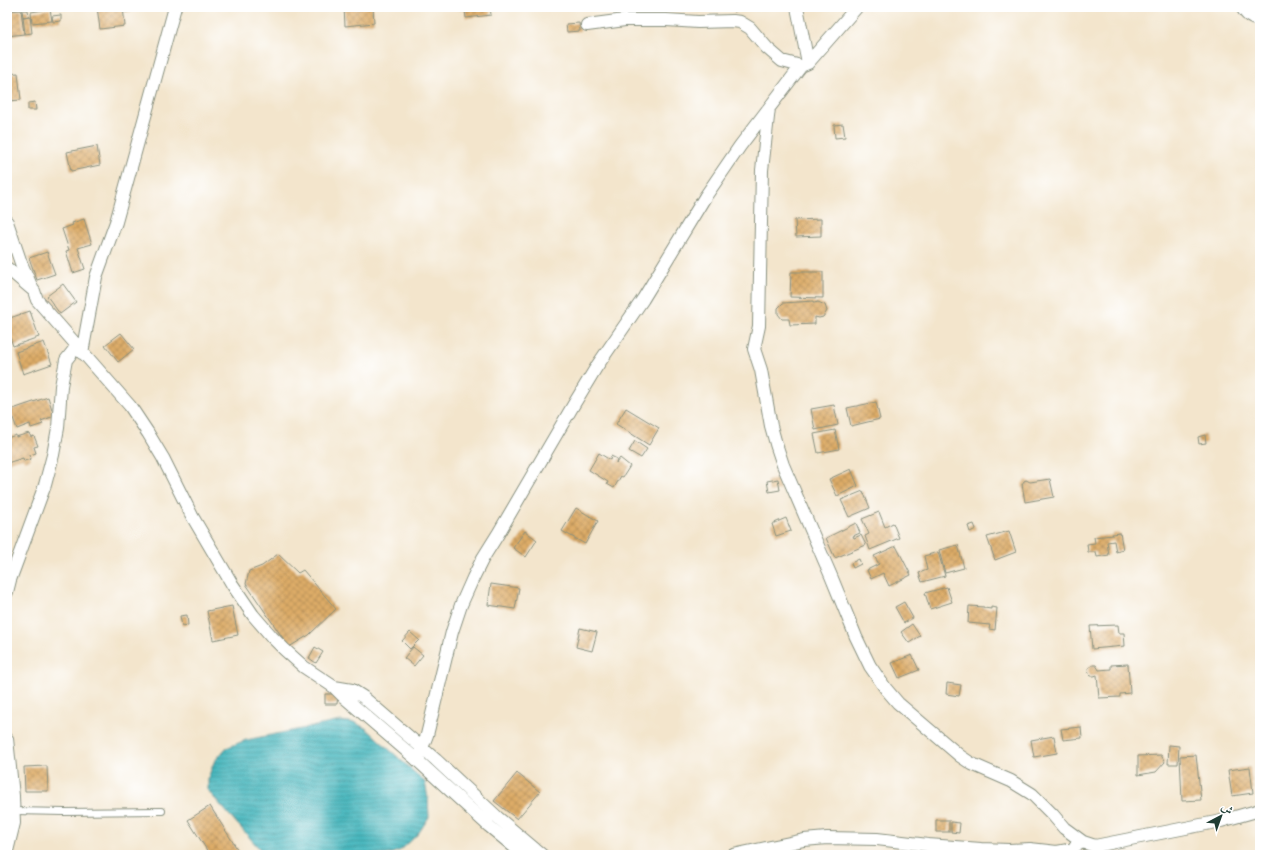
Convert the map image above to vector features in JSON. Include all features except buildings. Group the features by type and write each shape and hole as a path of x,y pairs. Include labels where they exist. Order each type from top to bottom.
{"street":[{"path":"7,592 45,485 53,455 58,428 61,386 66,360 80,349 96,277 116,222 175,7"},
{"path":"796,7 804,65"},
{"path":"419,753 427,735 452,632 461,605 483,558 597,366 643,299 719,175 769,107 804,65 857,7"},
{"path":"1242,7 1245,13 1252,19 1260,21"},
{"path":"587,25 632,20 740,22 750,28 767,48 782,61 804,65"},
{"path":"769,107 762,170 759,326 754,349 761,370 770,426 783,465 862,651 878,678 898,703 960,756 972,764 1011,781 1032,794 1064,828 1082,842 1096,846 1221,821 1260,810"},
{"path":"7,222 20,263 37,300 130,406 148,432 163,458 192,516 232,584 253,615 272,637 304,667 334,687 345,698 419,753 493,822 524,855"},
{"path":"7,268 34,291"},
{"path":"7,739 14,811 14,823 7,850"},
{"path":"493,822 542,855"},
{"path":"733,855 804,840 827,838 877,840 928,846 981,849 1030,849 1057,852 1068,850"},
{"path":"1054,855 1068,850 1082,842"}],"lane":[{"path":"14,811 64,812 162,810"}],"water":[{"path":"341,721 356,723 367,729 425,782 429,817 418,834 401,850 387,855 265,855 208,791 208,778 214,762 226,748 246,740"}]}
